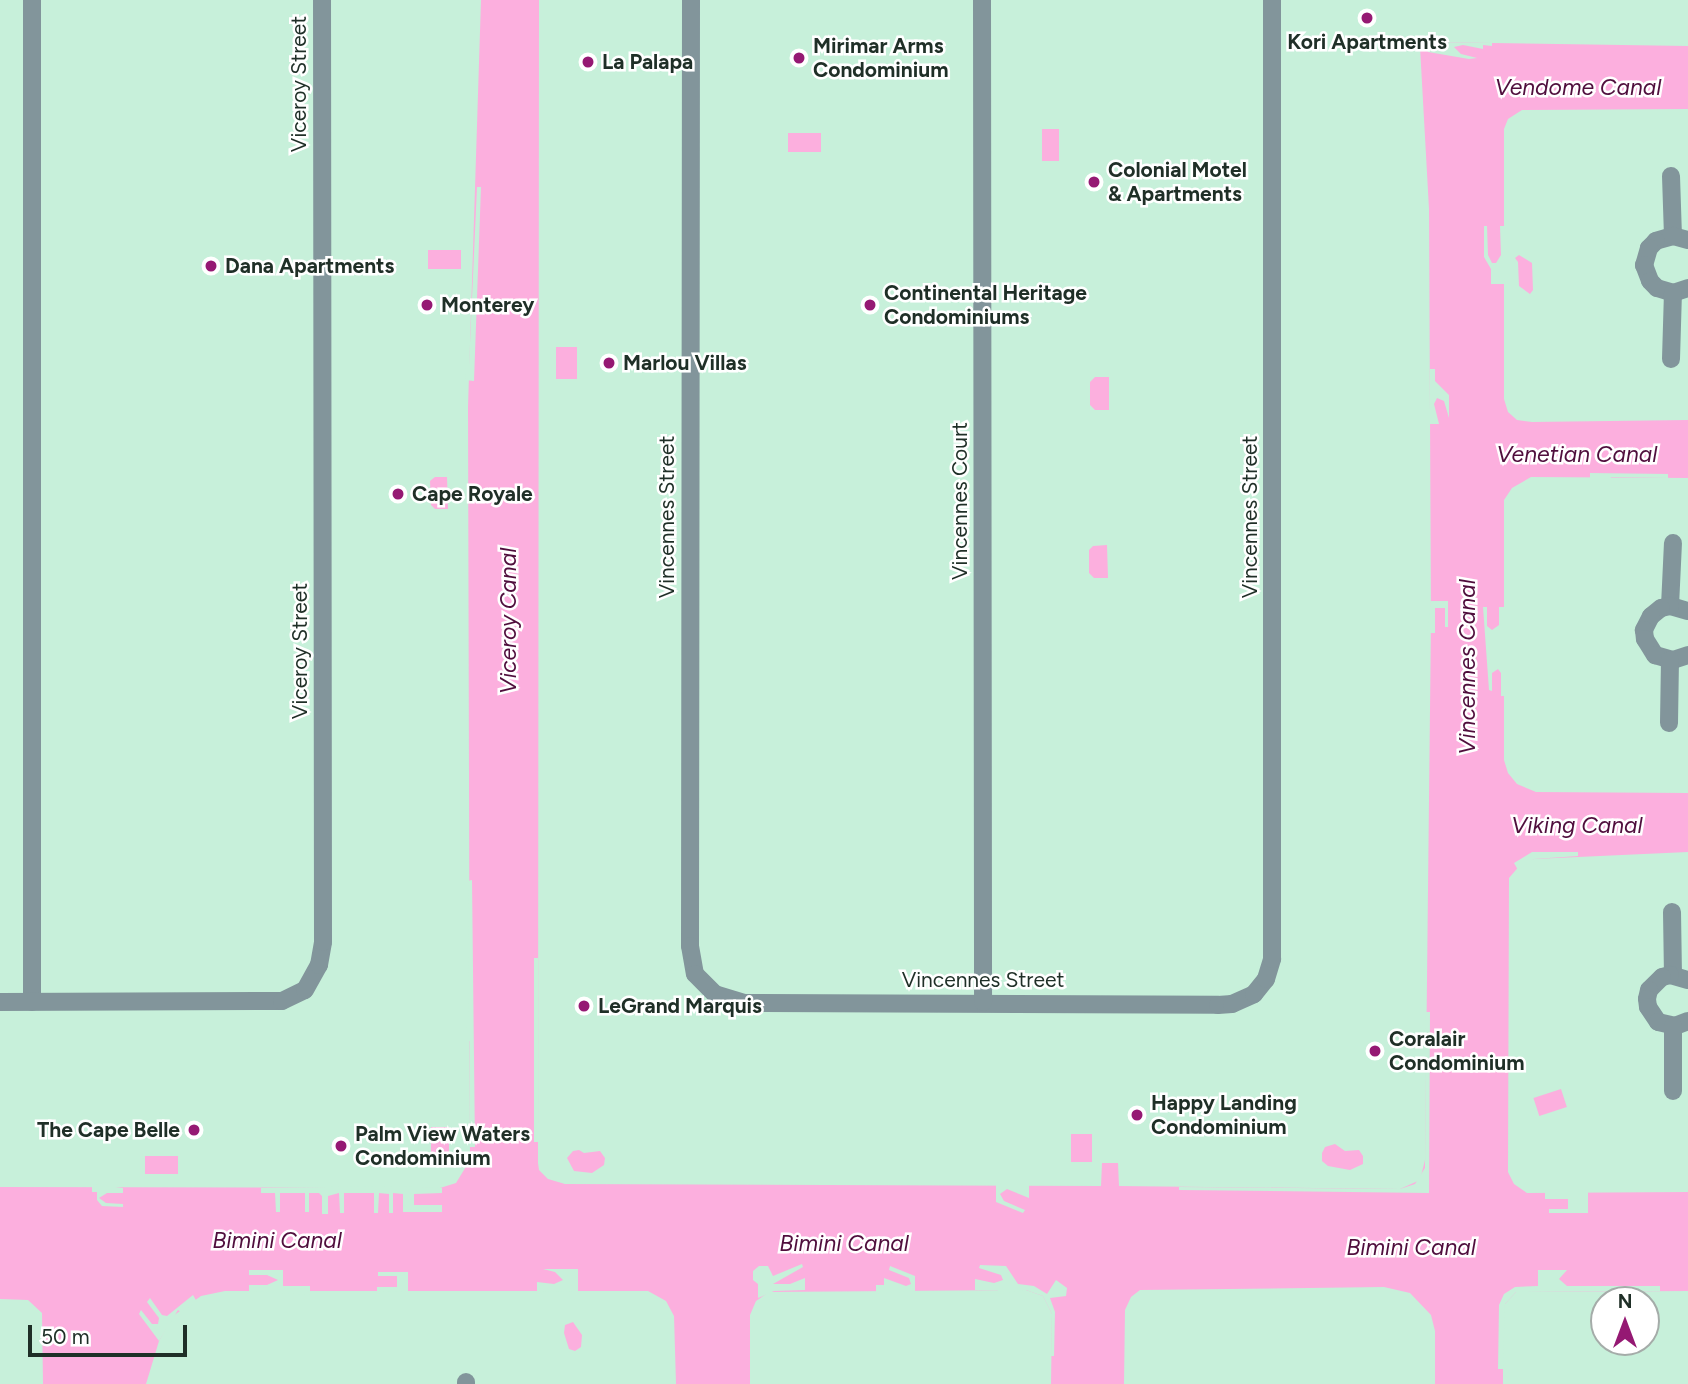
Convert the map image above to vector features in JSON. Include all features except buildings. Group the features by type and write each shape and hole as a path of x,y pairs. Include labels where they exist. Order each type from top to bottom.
{"street":[{"path":"32,0 32,1002"},
{"name":"Viceroy Street","path":"0,1002 282,1001 305,990 319,965 323,942 322,0"},
{"name":"Vincennes Street","path":"691,0 692,968 708,989 724,999 745,1003 1232,1004 1254,994 1270,968 1272,0"},
{"name":"Vincennes Court","path":"982,0 983,1002"},
{"path":"1671,176 1680,238 1656,241 1650,248 1644,265 1650,281 1664,292 1681,291 1671,359"},
{"path":"1670,606 1673,543"},
{"path":"1688,611 1670,606 1653,613 1644,630 1648,648 1655,655 1670,660 1688,655"},
{"path":"1670,660 1670,723"},
{"path":"1672,912 1680,977 1654,982 1647,999 1652,1016 1658,1022 1680,1024 1673,1091"}],"water":[{"path":"481,0 539,0 538,1163 539,1170 548,1179 565,1184 1101,1186 1102,1163 1118,1163 1119,1186 1400,1189 1420,1180 1425,1160 1431,619 1429,209 1420,47 1425,42 1688,46 1688,109 1522,110 1508,119 1504,129 1504,399 1508,412 1517,420 1532,422 1688,420 1688,478 1531,477 1512,488 1504,500 1504,760 1508,773 1517,784 1536,792 1688,793 1688,852 1534,859 1521,864 1509,878 1508,1172 1514,1184 1527,1193 1688,1192 1688,1291 1660,1291 1660,1286 1590,1286 1590,1292 1516,1292 1505,1304 1503,1313 1503,1384 1435,1384 1435,1331 1431,1315 1410,1293 1384,1287 1140,1290 1131,1297 1125,1310 1124,1384 1051,1384 1052,1314 1043,1296 1026,1290 769,1292 756,1301 750,1315 750,1384 676,1384 674,1316 666,1301 648,1291 225,1291 201,1296 173,1316 159,1341 146,1384 43,1384 42,1313 28,1300 0,1299 0,1187 440,1188 456,1183 470,1160 468,407"},
{"path":"1042,129 1059,129 1059,161 1042,161"},
{"path":"788,133 821,133 821,152 788,152"},
{"path":"428,250 461,250 461,269 428,269"},
{"path":"1519,255 1532,263 1533,290 1530,294 1519,286 1518,262 1515,258"},
{"path":"556,347 577,347 577,379 556,379"},
{"path":"1095,377 1109,377 1109,410 1095,410 1090,405 1090,382"},
{"path":"435,477 447,477 448,509 435,509 431,505 430,481"},
{"path":"1107,545 1108,578 1094,578 1089,573 1089,550 1093,546"},
{"path":"1561,1089 1567,1107 1539,1116 1533,1098"},
{"path":"431,1127 449,1127 449,1161 431,1161"},
{"path":"1071,1134 1092,1134 1092,1162 1071,1162"},
{"path":"1335,1144 1345,1151 1359,1150 1363,1156 1363,1164 1350,1170 1328,1166 1322,1161 1322,1153 1325,1147"},
{"path":"573,1151 584,1153 600,1151 605,1158 604,1165 592,1173 574,1171 567,1158"},
{"path":"145,1156 178,1156 178,1174 145,1174"},
{"path":"573,1322 582,1335 581,1347 575,1351 569,1349 564,1333 565,1325"}],"pier":[{"path":"1425,42 1492,43 1492,46 1483,45 1483,49 1463,45 1454,47 1461,54 1477,58 1469,59 1428,52"},
{"path":"477,187 481,187 474,381 465,380 466,365 469,365"},
{"path":"1484,226 1487,226 1488,255 1492,263 1496,263 1501,255 1500,226 1507,226 1507,284 1491,284 1491,269 1484,257"},
{"path":"1430,369 1435,369 1435,381 1449,395 1449,418 1444,401 1437,398 1434,404 1439,424 1430,424"},
{"path":"1590,473 1668,474 1668,478 1611,477 1610,480 1590,480"},
{"path":"1431,601 1448,601 1448,627 1445,627 1445,608 1435,608 1435,633 1427,633"},
{"path":"1483,607 1487,607 1487,626 1492,630 1499,625 1499,607 1504,607 1504,619 1507,619 1507,633 1504,633 1504,696 1501,696 1501,673 1498,669 1492,673 1492,691 1489,690"},
{"path":"1532,852 1578,852 1578,856 1534,859 1518,870 1514,863"},
{"name":"Palm View Waters Condominium","path":"472,880 475,1147 470,1147 470,1041 466,1041 466,1028 469,1027 468,881"},
{"path":"534,958 538,958 538,1142 534,1142"},
{"path":"1426,1012 1430,1012 1429,1193 1179,1190 1179,1187 1400,1189 1415,1184 1425,1168"},
{"path":"1015,1182 1029,1182 1029,1198 1007,1189 1000,1194 1004,1201 1025,1210 1023,1213 996,1202 996,1185 1015,1185"},
{"path":"92,1184 123,1188 123,1193 107,1193 99,1198 106,1203 123,1204 123,1207 102,1206 97,1200 97,1192 92,1192"},
{"name":"Palm View Waters Condominium","path":"261,1188 442,1188 442,1193 414,1194 414,1205 442,1205 442,1212 403,1212 403,1194 393,1193 393,1213 389,1213 389,1194 379,1193 378,1213 374,1213 374,1193 344,1193 344,1213 340,1213 339,1193 328,1196 328,1214 322,1214 322,1196 319,1193 309,1193 309,1212 305,1212 305,1193 280,1193 280,1212 276,1212 275,1193 261,1193"},
{"path":"1545,1192 1588,1192 1588,1213 1549,1213 1549,1209 1568,1209 1568,1199 1545,1199"},
{"path":"802,1264 803,1267 773,1284 790,1284 805,1278 805,1290 774,1291 758,1298 758,1284 753,1280 753,1271 759,1266 768,1266 773,1276"},
{"path":"980,1265 1006,1266 1018,1284 1034,1286 1047,1294 1056,1280 1067,1288 1066,1296 1050,1298 1055,1312 1054,1356 1051,1356 1052,1314 1043,1296 1026,1290 998,1294 998,1290 975,1290 975,1279 994,1283 1003,1280 1001,1275 979,1268"},
{"path":"890,1266 915,1276 915,1291 876,1294 876,1285 884,1285 884,1278 906,1286 911,1284 909,1278 889,1270"},
{"path":"543,1269 578,1269 578,1291 537,1292 537,1282 554,1284 563,1280 555,1272"},
{"path":"249,1270 283,1270 283,1286 310,1286 310,1295 249,1291 249,1285 267,1285 278,1280 267,1275 249,1275"},
{"path":"1538,1270 1567,1270 1559,1279 1567,1286 1590,1286 1590,1291 1516,1292 1505,1304 1503,1369 1498,1369 1499,1305 1504,1294 1515,1287 1538,1286"},
{"path":"378,1272 408,1272 408,1292 377,1291 377,1287 397,1287 397,1276 378,1276"},
{"path":"193,1295 197,1302 181,1312 178,1310 159,1341 139,1314 141,1310 152,1324 158,1324 159,1318 147,1302 150,1298 162,1315 167,1316"}],"place":[{"name":"Kori Apartments","path":"1367,18"},
{"name":"Mirimar Arms Condominium","path":"799,58"},
{"name":"La Palapa","path":"588,62"},
{"name":"Colonial Motel & Apartments","path":"1094,182"},
{"name":"Dana Apartments","path":"211,266"},
{"name":"Monterey","path":"427,305"},
{"name":"Continental Heritage Condominiums","path":"870,305"},
{"name":"Marlou Villas","path":"609,363"},
{"name":"Cape Royale","path":"398,494"},
{"name":"LeGrand Marquis","path":"584,1006"},
{"name":"Coralair Condominium","path":"1375,1051"},
{"name":"Happy Landing Condominium","path":"1137,1115"},
{"name":"The Cape Belle","path":"194,1130"},
{"name":"Palm View Waters Condominium","path":"341,1146"}],"water label":[{"name":"Vendome Canal","path":"1578,87"},
{"name":"Venetian Canal","path":"1577,454"},
{"name":"Viceroy Canal","path":"508,621"},
{"name":"Vincennes Canal","path":"1467,667"},
{"name":"Viking Canal","path":"1577,825"},
{"name":"Bimini Canal","path":"277,1240"},
{"name":"Bimini Canal","path":"844,1243"},
{"name":"Bimini Canal","path":"1411,1247"}]}
